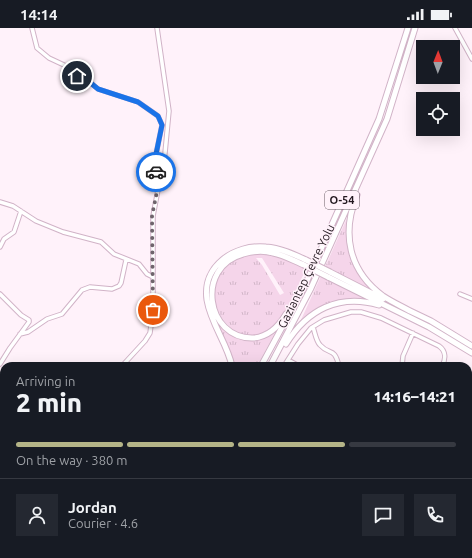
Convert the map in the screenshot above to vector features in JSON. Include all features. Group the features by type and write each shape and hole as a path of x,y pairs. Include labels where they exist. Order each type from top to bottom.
{"highway":[{"name":"Gaziantep Çevre Yolu","path":"263,362 305,285 380,119 408,28"},
{"name":"Gaziantep Çevre Yolu","path":"272,362 311,288 387,119 415,28"},
{"path":"361,177 348,224 351,253 359,269 374,288 384,297 472,353"},
{"path":"231,362 211,314 207,299 208,282 215,266 224,258 236,251 259,246 279,249 409,314"},
{"path":"305,263 273,253 259,251 240,255 227,261 217,273 212,288 212,302 219,318 228,328 238,335 256,338 268,333 279,324 305,285"},
{"path":"274,359 303,322 316,312 335,303 347,301 366,302 381,305 431,321 472,346"}],"street":[{"path":"32,28 37,48 49,58 64,65 77,76 98,89 138,102 158,116 162,125 154,167 160,177"},
{"path":"126,362 141,347 150,333 153,310 152,216 165,153 169,111 157,28"},
{"path":"455,28 472,60"},
{"path":"0,202 13,206 36,221 63,232 101,242 114,254 139,264 147,274 153,277"},
{"path":"0,247 4,239 14,232 21,211"},
{"path":"20,334 28,332 47,319 62,314 82,290 90,287 112,289 119,286 126,260"},
{"path":"0,294 29,320 1,362"},
{"path":"460,294 472,299"},
{"path":"291,362 288,360 305,335 313,327 324,320 340,314 360,312 381,318 442,349 445,360 444,362"},
{"path":"313,327 319,344 323,348 335,354 338,362"},
{"path":"402,362 402,356 413,333"}],"green space":[{"path":"347,218 346,229 349,251 376,292 325,267"},
{"path":"265,253 278,256 306,269 289,305 280,319 275,325 258,336 241,334 227,324 217,308 214,290 220,273 236,259","holes":["256,258 262,258 284,293 280,295 262,265"]},
{"path":"321,276 373,301 351,300 334,302 318,309 300,322"},
{"path":"211,310 222,323 246,339 277,329 259,362 232,362"}],"way so far":[{"path":"153,310 152,216 160,177 156,172"}],"route":[{"path":"77,76 98,89 138,102 158,116 162,125 154,164 156,172"}]}
